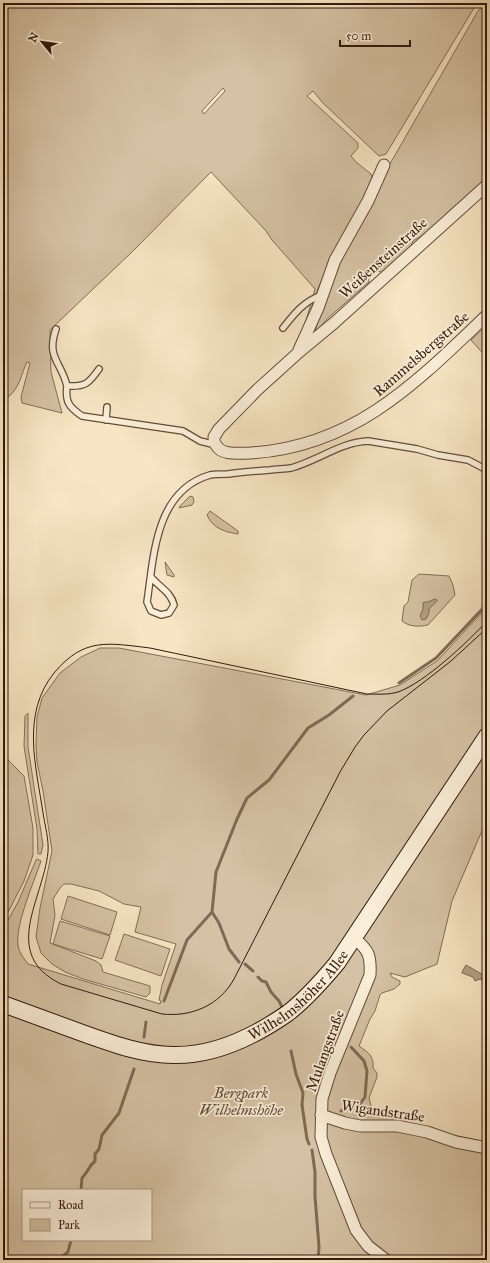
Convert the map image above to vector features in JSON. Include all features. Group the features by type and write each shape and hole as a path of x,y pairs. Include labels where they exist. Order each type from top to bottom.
{"main road":[{"name":"Wilhelmshöher Allee","path":"3,1004 109,1042 138,1050 172,1055 210,1051 251,1034 288,1012 323,980 337,964 487,736"}],"street":[{"name":"Weißensteinstraße","path":"298,352 318,308 335,260 368,201 384,165"},
{"name":"Weißensteinstraße","path":"216,445 214,437 219,429 257,390 298,352 334,323 487,185"},
{"name":"Rammelsbergstraße","path":"216,445 222,451 238,454 270,452 311,442 355,424 379,410 400,395 456,347 487,315"},
{"name":"Mulangstraße","path":"354,938 365,947 371,962 370,975 330,1073 322,1099 321,1136 324,1148 356,1230 364,1241 386,1260"},
{"name":"Wigandstraße","path":"321,1115 360,1126 397,1126 427,1132 456,1142 487,1148"}],"lane":[{"path":"283,328 297,311 312,298 322,295"},
{"path":"56,329 52,350 55,360 62,369 68,386 66,397 72,409 82,416 183,431 200,441 216,445"},
{"path":"68,386 78,387 90,382 99,369"},
{"path":"106,420 107,407"},
{"path":"151,577 169,594 173,600 174,606 169,613 161,615 151,611 147,602 158,532 163,518 172,503 189,485 210,475 291,468 349,444 360,441 416,449 438,455 468,460 487,470"}],"green space":[{"path":"3,3 477,3 386,154 379,156 323,103 313,91 307,96 358,143 358,148 351,156 371,174 373,181 319,286 301,338 315,289 272,240 266,231 211,172 132,252 50,330 51,372 62,413 22,403 21,397 30,363 27,362 20,381 15,389 8,397 3,396","holes":["223,88 225,91 204,114 202,111"]},
{"path":"486,3 487,182 436,228 413,241 409,252 383,273 371,268 368,271 369,282 328,318 314,334 338,262 391,162 478,11"},
{"path":"487,325 487,358 471,340"},
{"path":"190,496 193,497 194,502 192,505 179,508 180,506"},
{"path":"210,511 238,531 238,534 224,531 216,527 207,515"},
{"path":"165,562 174,575 174,577 167,575"},
{"path":"419,574 449,576 455,595 428,625 417,626 402,621 404,606 408,602 412,580"},
{"name":"Bergpark Wilhelmshöhe","path":"487,607 487,819 452,901 437,964 405,977 390,973 392,977 400,981 400,984 394,989 380,995 375,1011 370,1019 359,1046 372,1058 373,1068 377,1073 377,1077 369,1098 372,1110 385,1116 457,1136 487,1142 487,1260 3,1260 3,929 18,902 36,860 41,861 22,915 18,937 19,950 28,964 160,1004 161,1001 159,1000 162,985 176,944 135,932 141,907 124,904 99,891 71,884 64,884 53,899 55,915 50,943 96,961 101,965 103,972 150,986 150,993 146,997 83,979 65,972 52,964 41,953 36,937 40,908 52,851 37,762 37,717 42,698 60,673 81,657 100,648 119,648 366,695 400,685 437,661"},
{"path":"28,713 28,747 43,845 41,854 38,854 37,829 24,746 25,716"},
{"path":"3,755 24,776 33,828 33,855 24,881 3,922"},
{"path":"68,896 117,912 110,935 61,919"},
{"path":"60,921 110,936 102,959 53,944"},
{"path":"124,934 170,949 161,976 115,960"}],"shaded area":[{"path":"435,599 437,601 429,609 426,619 422,620 420,616 423,609 423,603"},
{"path":"466,965 487,977 487,983 480,979 475,981 473,977 462,973"}],"waterway":[{"path":"399,683 436,658 487,604"},
{"path":"239,962 229,949 219,923 212,912 216,872 237,819 247,798 269,780 308,728 329,715 353,696"},
{"path":"164,1001 187,940 212,912"},
{"path":"245,964 253,971"},
{"path":"258,977 262,981 266,982 282,1007"},
{"path":"144,1037 146,1022"},
{"path":"341,1111 351,1104 360,1104 365,1097 367,1071 364,1061 351,1047"},
{"path":"291,1051 296,1074 303,1093 302,1105 309,1144"},
{"path":"81,1189 82,1178 95,1161 95,1154 99,1149 102,1135 119,1113 134,1069"},
{"path":"312,1150 315,1172 315,1196 319,1247 318,1260"},
{"path":"58,1260 68,1252 71,1241"}],"tram line":[{"path":"487,621 469,640 433,671 409,687 398,692 387,694 367,694 150,648 122,645 109,644 86,648 65,661 54,673 44,689 37,706 34,723 35,759 48,852 45,870 30,925 29,942 33,957 43,972 61,984 162,1014 183,1014 203,1008 212,1003 228,988 234,979 340,772 355,747 364,735 387,711 451,661 487,628"}]}
